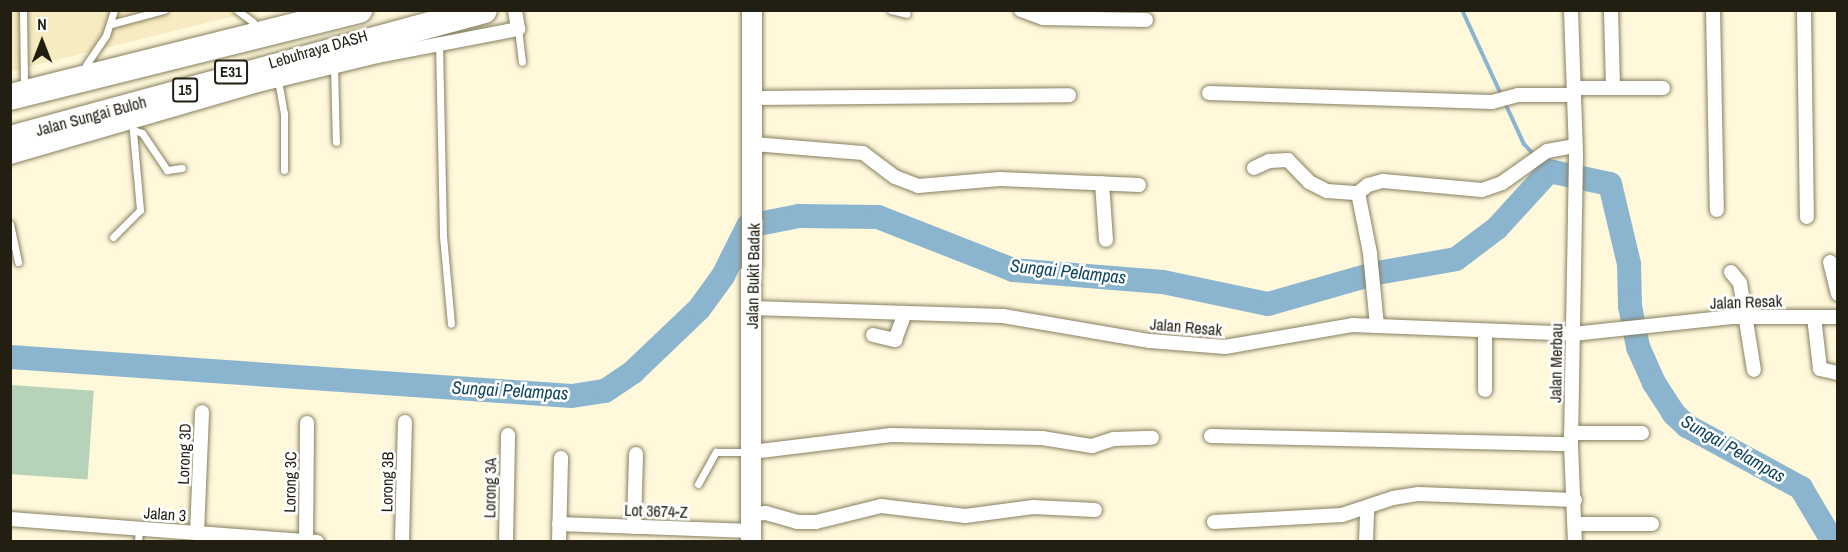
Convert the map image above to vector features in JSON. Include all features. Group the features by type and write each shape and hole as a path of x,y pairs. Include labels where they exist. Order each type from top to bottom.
{"highway":[{"path":"15,90 86,65 245,16 300,10"},
{"name":"Lebuhraya DASH","path":"15,90 359,10"},
{"name":"Lebuhraya DASH","path":"10,124 282,60 450,10"},
{"name":"Jalan Sungai Buloh","path":"10,139 484,10"}],"main road":[{"name":"Jalan Bukit Badak","path":"751,529 754,234 753,10"}],"street":[{"path":"10,157 133,125 278,80 518,28 515,10"},
{"path":"1021,10 1042,18 1146,20"},
{"path":"1254,168 1269,161 1288,160 1309,182 1327,191 1358,194 1368,185 1383,181 1482,190 1502,183 1547,152 1576,151 1570,10"},
{"path":"1611,10 1613,88"},
{"path":"1713,10 1717,210"},
{"path":"1804,10 1807,218"},
{"path":"1209,93 1492,102 1518,95 1613,88 1663,88"},
{"path":"753,98 1069,95"},
{"path":"754,144 855,151 895,177 918,186 1000,179 1139,185"},
{"name":"Jalan Merbau","path":"1575,542 1571,439 1576,151"},
{"path":"1102,183 1106,240"},
{"path":"1358,194 1370,253 1371,286 1377,326"},
{"path":"1830,262 1838,294"},
{"path":"1731,272 1740,283 1754,370"},
{"name":"Jalan Resak","path":"752,308 1003,316 1150,341 1225,347 1248,346 1324,329 1377,326 1573,334 1656,323 1745,317 1838,317"},
{"path":"873,335 895,340 905,313"},
{"path":"1814,317 1820,369 1838,373"},
{"path":"1485,330 1485,390"},
{"name":"Lorong 3D","path":"197,533 202,412"},
{"name":"Lorong 3B","path":"402,542 405,422"},
{"name":"Lorong 3C","path":"306,541 307,423"},
{"path":"1211,436 1571,439 1642,433"},
{"name":"Lorong 3A","path":"506,542 508,435"},
{"path":"752,452 891,435 1042,438 1092,446 1114,439 1152,438"},
{"path":"620,542 627,526 636,454"},
{"path":"559,542 561,458"},
{"path":"1214,522 1322,518 1353,513 1367,507 1419,494 1575,500"},
{"name":"Lot 3674-Z","path":"559,524 751,529 766,513 796,522 816,522 881,506 964,516 1033,507 1095,510"},
{"path":"1366,542 1367,507"},
{"name":"Jalan 3","path":"10,519 139,535 197,533 317,542"},
{"path":"1576,524 1652,524"}],"lane":[{"path":"15,90 23,10"},
{"path":"86,65 111,24 114,10"},
{"path":"111,24 164,10"},
{"path":"891,10 907,14"},
{"path":"518,28 522,62"},
{"path":"440,44 443,236 451,324"},
{"path":"334,68 336,142"},
{"path":"278,80 284,113 284,170"},
{"path":"133,125 142,133 167,170 182,168"},
{"path":"113,237 140,210 133,125"},
{"path":"10,224 18,262"},
{"path":"698,484 716,452 752,452"}],"shaded area":[{"path":"10,11 255,11 11,71"}],"green space":[{"path":"11,385 94,391 88,480 10,474"}],"waterway":[{"path":"1462,10 1524,144 1549,171"},
{"name":"Sungai Pelampas","path":"10,357 572,396 605,391 633,372 699,309 723,276 748,226 799,216 878,217 1013,270 1163,282 1268,304 1377,273 1456,259 1497,228 1549,171 1610,184 1629,264 1630,306 1638,347 1654,383 1674,414 1687,426 1801,488 1833,542"}]}
